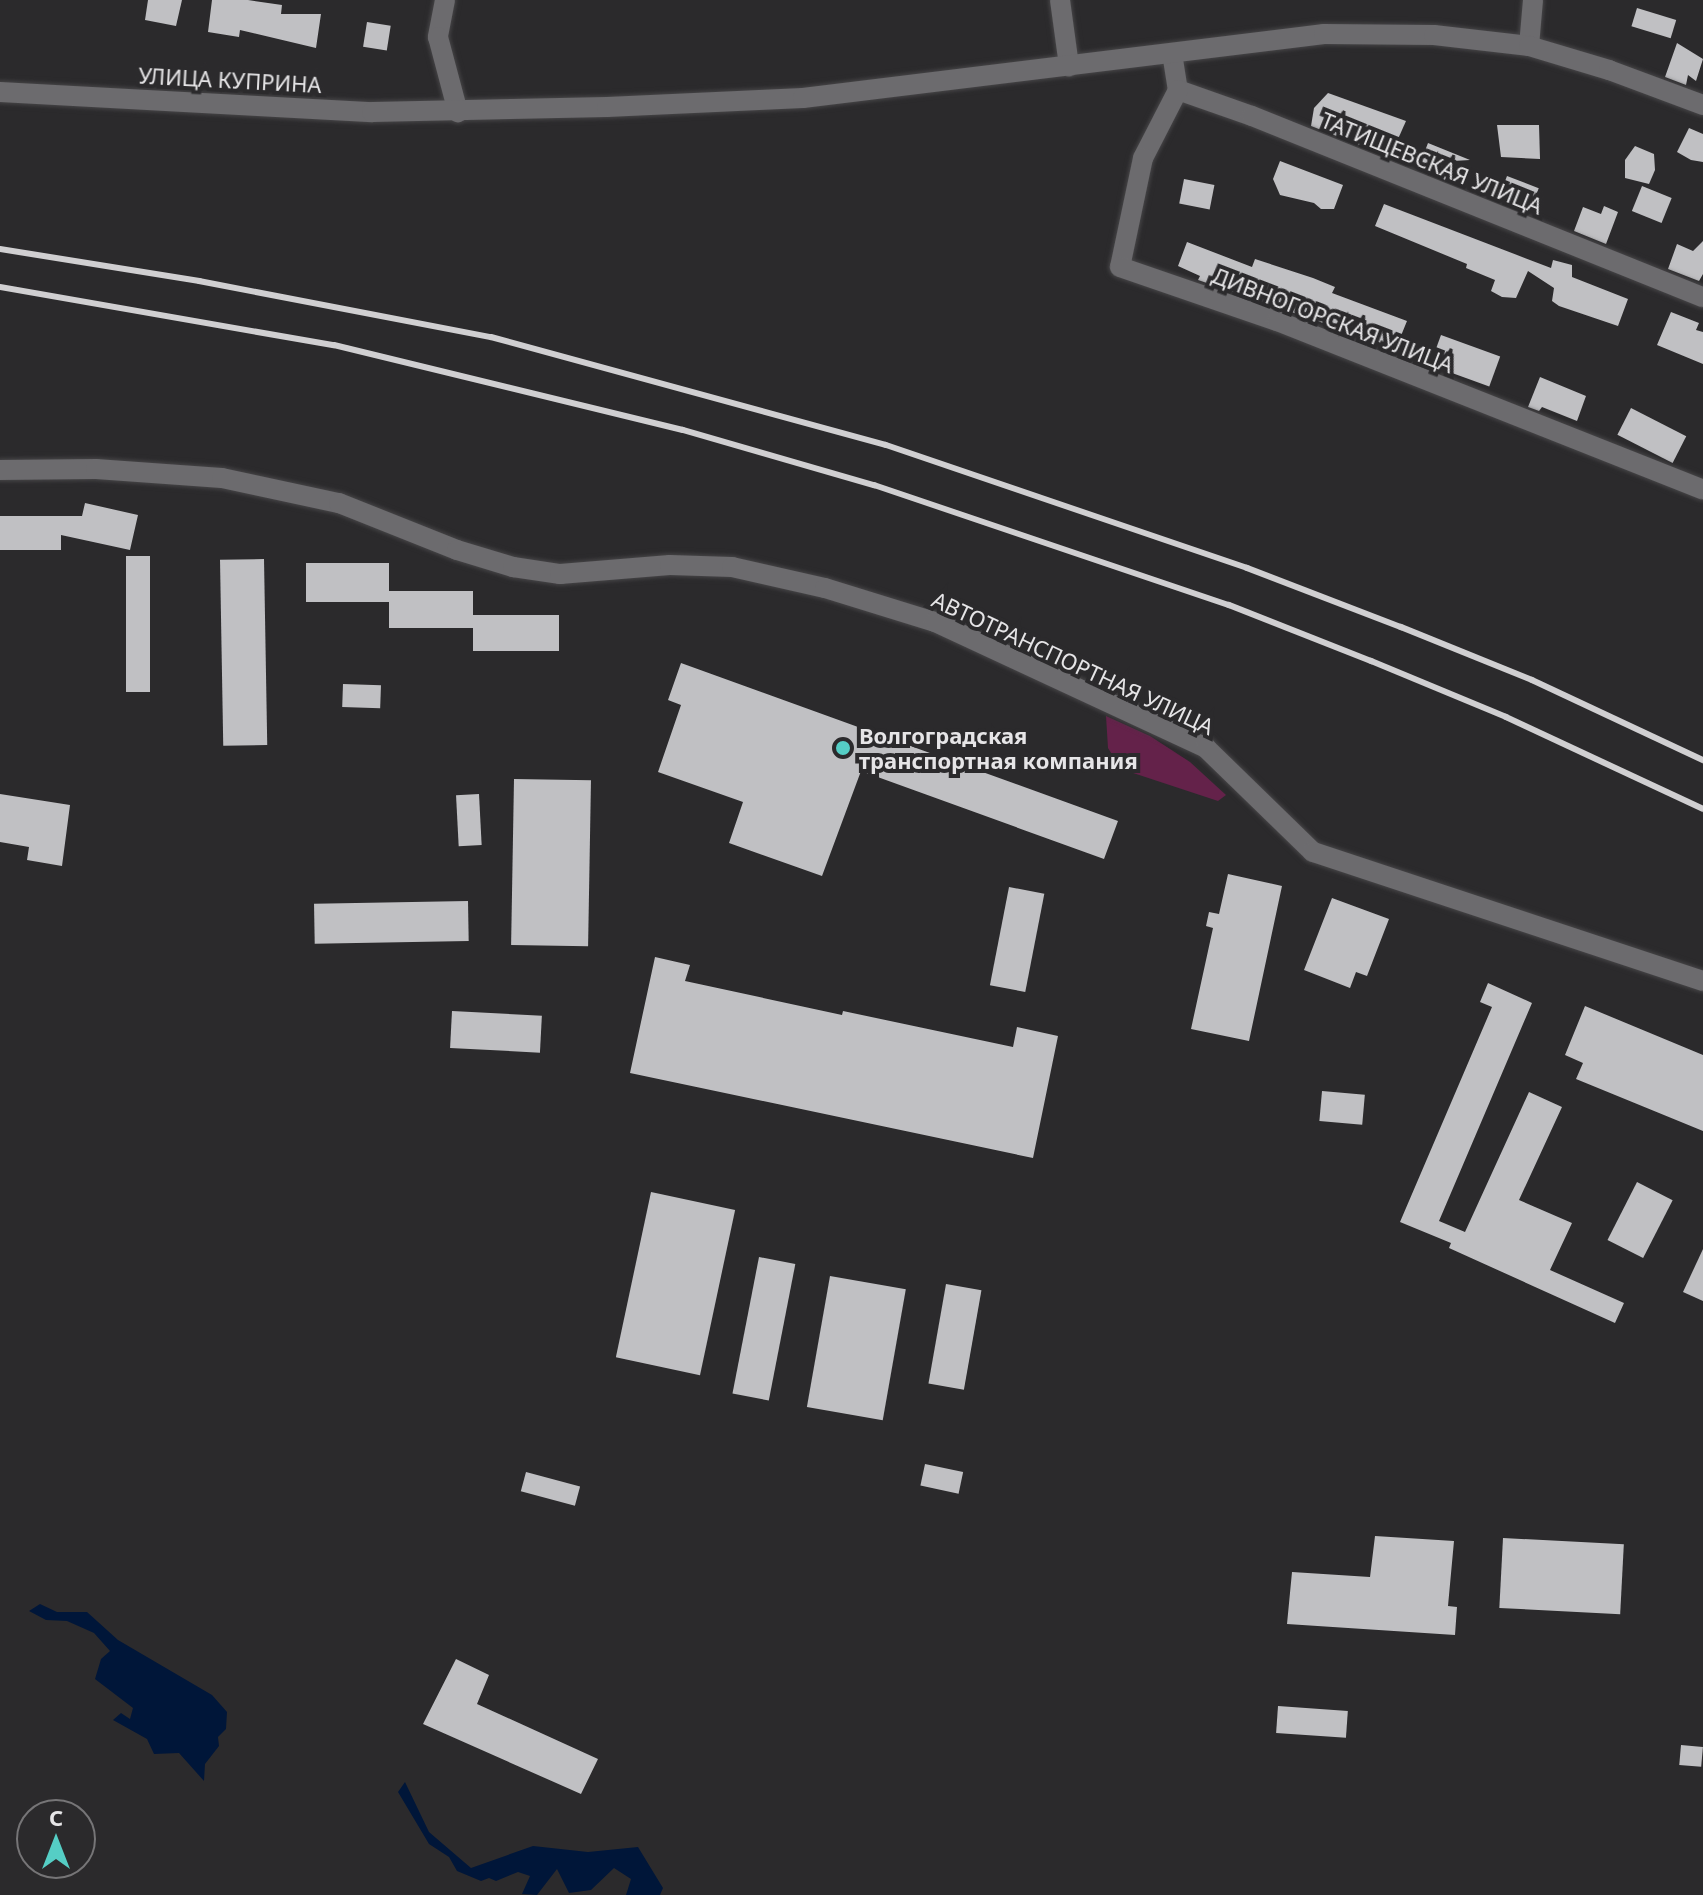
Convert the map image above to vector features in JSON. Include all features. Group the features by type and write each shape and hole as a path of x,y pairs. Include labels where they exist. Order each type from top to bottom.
{"street":[{"path":"445,0 438,37 458,112"},
{"path":"1060,0 1069,66"},
{"path":"1529,46 1533,0"},
{"name":"УЛИЦА КУПРИНА","path":"0,92 372,112 458,112 803,98 1324,34 1434,35 1529,46 1609,70 1703,105"},
{"path":"1172,53 1178,90"},
{"name":"ТАТИЩЕВСКАЯ УЛИЦА","path":"1178,90 1252,116 1703,297"},
{"name":"ДИВНОГОРСКАЯ УЛИЦА","path":"1178,90 1143,158 1120,267 1277,321 1703,490"},
{"name":"АВТОТРАНСПОРТНАЯ УЛИЦА","path":"0,470 96,469 222,478 339,503 457,550 513,567 560,574 670,565 732,567 825,588 935,622 1206,748 1313,852 1703,981"}],"shaded area":[{"path":"1106,716 1150,736 1190,762 1226,795 1218,801 1121,769 1108,748"}],"water":[{"path":"40,1604 57,1612 87,1612 118,1640 212,1695 227,1712 226,1729 218,1737 219,1746 205,1764 204,1781 179,1753 154,1754 147,1739 113,1720 121,1713 130,1719 133,1708 95,1679 101,1659 110,1651 94,1633 67,1621 46,1620 29,1611"},
{"path":"405,1782 429,1832 471,1868 533,1846 588,1852 638,1847 663,1888 660,1895 626,1895 631,1879 614,1868 591,1890 569,1893 557,1869 537,1895 522,1894 530,1876 518,1872 496,1881 489,1878 481,1881 457,1871 449,1857 429,1844 398,1792"}],"building":[{"path":"148,0 182,0 176,26 145,20"},
{"path":"212,0 248,0 282,5 281,14 321,14 316,48 240,30 239,37 208,32"},
{"path":"1637,8 1676,20 1671,38 1631,26"},
{"path":"367,22 391,26 387,50 363,47"},
{"path":"1677,43 1703,59 1696,81 1688,75 1686,85 1665,77"},
{"path":"1328,93 1406,121 1390,157 1311,126 1314,108"},
{"path":"1497,125 1539,125 1540,159 1501,157"},
{"path":"1689,128 1703,134 1703,162 1691,160 1677,152"},
{"path":"1428,143 1470,160 1453,161 1445,180 1418,169"},
{"path":"1635,146 1654,154 1655,170 1649,184 1625,178 1625,160"},
{"path":"1280,161 1343,185 1334,209 1321,209 1314,203 1280,195 1273,179"},
{"path":"1507,176 1539,188 1530,211 1498,198"},
{"path":"1184,179 1214,185 1210,209 1179,204"},
{"path":"1642,186 1672,198 1662,223 1632,211"},
{"path":"1384,204 1551,268 1553,260 1572,265 1572,277 1628,299 1618,326 1559,306 1552,301 1554,288 1528,271 1516,298 1502,297 1491,291 1495,280 1466,268 1467,264 1375,226"},
{"path":"1604,206 1618,212 1606,244 1574,231 1583,207 1601,214"},
{"path":"1703,241 1703,274 1699,281 1668,269 1677,244 1693,251"},
{"path":"1187,242 1252,267 1255,259 1313,278 1335,287 1332,293 1407,321 1396,348 1198,280 1200,276 1178,266"},
{"path":"1671,312 1699,323 1696,330 1703,332 1703,364 1657,345"},
{"path":"1441,335 1500,357 1489,387 1430,365"},
{"path":"1540,377 1586,396 1577,421 1542,407 1539,411 1528,407"},
{"path":"1631,408 1686,436 1673,463 1617,435"},
{"path":"85,503 138,515 130,550 61,535 61,550 0,550 0,516 82,516"},
{"path":"126,556 150,556 150,692 126,692"},
{"path":"264,559 267,745 223,746 220,560"},
{"path":"306,563 389,563 389,591 473,591 473,615 559,615 559,651 473,651 473,628 389,628 389,602 306,602"},
{"path":"681,663 1118,821 1104,859 861,771 822,876 729,843 743,802 658,772 681,705 668,700"},
{"path":"343,684 381,685 380,708 342,707"},
{"path":"514,779 591,780 588,946 511,945"},
{"path":"0,794 70,805 62,866 27,860 29,847 0,842"},
{"path":"479,794 482,845 459,846 456,795"},
{"path":"1228,874 1282,886 1249,1041 1191,1029 1213,928 1206,926 1209,912 1219,914"},
{"path":"1009,887 1044,894 1025,992 990,985"},
{"path":"1332,898 1389,919 1367,976 1356,972 1350,988 1304,970"},
{"path":"468,901 469,941 315,944 314,904"},
{"path":"655,957 690,965 685,981 842,1015 843,1011 1013,1047 1017,1027 1058,1036 1033,1158 630,1073"},
{"path":"1488,983 1532,1003 1439,1221 1465,1232 1529,1092 1562,1107 1519,1200 1572,1223 1550,1270 1624,1303 1615,1323 1449,1248 1451,1243 1400,1222 1492,1007 1480,1002"},
{"path":"1585,1006 1703,1055 1703,1131 1576,1079 1583,1063 1565,1055"},
{"path":"452,1011 542,1016 540,1053 450,1048"},
{"path":"1322,1091 1365,1095 1362,1125 1319,1121"},
{"path":"1637,1182 1673,1200 1643,1258 1607,1240"},
{"path":"651,1192 735,1210 700,1375 616,1357"},
{"path":"1703,1249 1703,1301 1683,1292"},
{"path":"759,1257 795,1264 769,1401 732,1393"},
{"path":"830,1276 906,1289 883,1420 807,1407"},
{"path":"946,1284 981,1290 964,1390 928,1383"},
{"path":"925,1464 963,1472 959,1494 920,1486"},
{"path":"526,1472 580,1486 575,1506 521,1491"},
{"path":"1375,1536 1454,1541 1448,1606 1457,1607 1455,1635 1287,1624 1292,1572 1370,1577"},
{"path":"1503,1538 1624,1544 1620,1614 1499,1608"},
{"path":"456,1659 489,1675 477,1704 598,1759 581,1794 423,1724"},
{"path":"1278,1706 1348,1711 1346,1738 1276,1733"},
{"path":"1681,1745 1703,1747 1701,1767 1679,1765"}],"railway":[{"path":"0,249 199,281 491,337 886,445 1247,568 1401,627 1532,680 1703,760"},
{"path":"0,287 334,345 683,430 874,485 1229,605 1506,717 1703,809"}],"place":[{"name":"Волгоградская транспортная компания","path":"843,748"}]}
